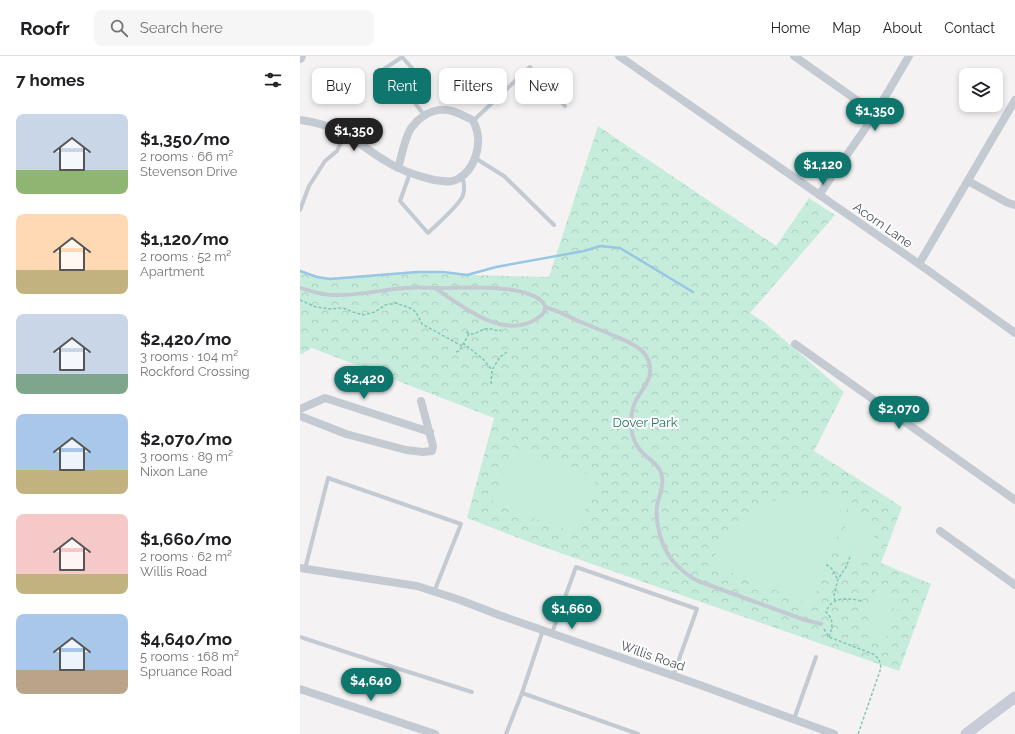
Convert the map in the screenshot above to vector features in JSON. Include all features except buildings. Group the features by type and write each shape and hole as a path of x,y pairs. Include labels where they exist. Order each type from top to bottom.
{"main road":[{"path":"966,734 1015,697"}],"street":[{"name":"Acorn Lane","path":"619,56 919,264 1015,333"},
{"path":"794,56 875,113"},
{"path":"819,195 875,113 909,56"},
{"path":"919,264 1015,100"},
{"path":"300,120 333,128 398,168 421,177 447,182 456,180 466,173 475,158 478,148 478,139 476,127 473,121 458,112 448,109 436,110 424,115 412,127 406,138 398,168"},
{"path":"968,181 1008,203 1015,205"},
{"path":"795,344 1015,500"},
{"path":"300,409 326,398 430,432"},
{"path":"300,416 346,434 406,450 424,452 432,451 433,446 430,432 421,401"},
{"path":"940,531 1015,585"},
{"name":"Willis Road","path":"302,569 417,586 794,719 823,732 834,734"},
{"path":"300,690 435,734"}],"lane":[{"path":"402,57 412,68 415,78 406,91 392,95 382,88 375,75 402,57"},
{"path":"473,121 530,67 565,106"},
{"path":"416,104 424,115"},
{"path":"300,210 309,186 325,160 337,151 345,134"},
{"path":"475,158 504,176 554,225"},
{"path":"410,173 400,201 428,233 453,209 463,196 464,183 462,176"},
{"path":"300,288 317,293 332,295 425,287 513,290 536,297 541,300 545,307 558,311 625,340 637,347 647,357 650,364 650,371 649,378 633,405 631,424 633,436 637,446 661,472 662,489 657,506 657,515 658,526 667,553 673,561 691,577 698,581 805,620 820,624"},
{"path":"435,288 473,314 492,322 509,326 530,323 544,312 545,307"},
{"path":"302,569 328,478 461,524 434,592"},
{"path":"552,633 576,567 697,609 673,676"},
{"path":"506,734 522,693 543,630"},
{"path":"300,637 472,692"},
{"path":"794,719 816,657"},
{"path":"522,693 638,734"}],"path":[{"path":"300,300 330,309 343,308 363,315 375,312 385,305 396,303 410,308 416,312 422,324 462,346"},
{"path":"466,332 469,334 474,334 484,329 499,331 502,329"},
{"path":"456,352 459,351 469,334"},
{"path":"464,343 483,359 492,370"},
{"path":"491,384 492,370 500,357 507,352"},
{"path":"835,601 834,595 838,579 846,567 850,556"},
{"path":"826,565 831,567 838,579"},
{"path":"829,637 832,624 830,616 826,612 829,605 835,601 850,599 861,601"},
{"path":"820,624 829,637 874,654 880,661 881,668 858,734"}],"green space":[{"name":"Dover Park","path":"598,126 776,246 809,198 835,215 750,313 764,322 844,392 814,451 902,507 881,563 931,584 899,671 529,542 467,518 494,418 312,348 300,355 300,271 323,278 417,272 549,277"},
{"path":"512,447 597,477 577,533 492,504"},
{"path":"802,495 826,497 849,503 814,599 807,603 711,564 727,536 746,516 757,508 770,502"},
{"path":"849,515 878,525 865,562 836,552"},
{"path":"876,589 902,598 898,610 872,601"},
{"path":"871,605 896,614 892,625 867,616"},
{"path":"865,620 890,629 886,641 861,632"}],"waterway":[{"path":"300,271 317,277 330,279 417,272 443,272 467,275 496,267 584,251 600,246 620,248 693,292"}]}
